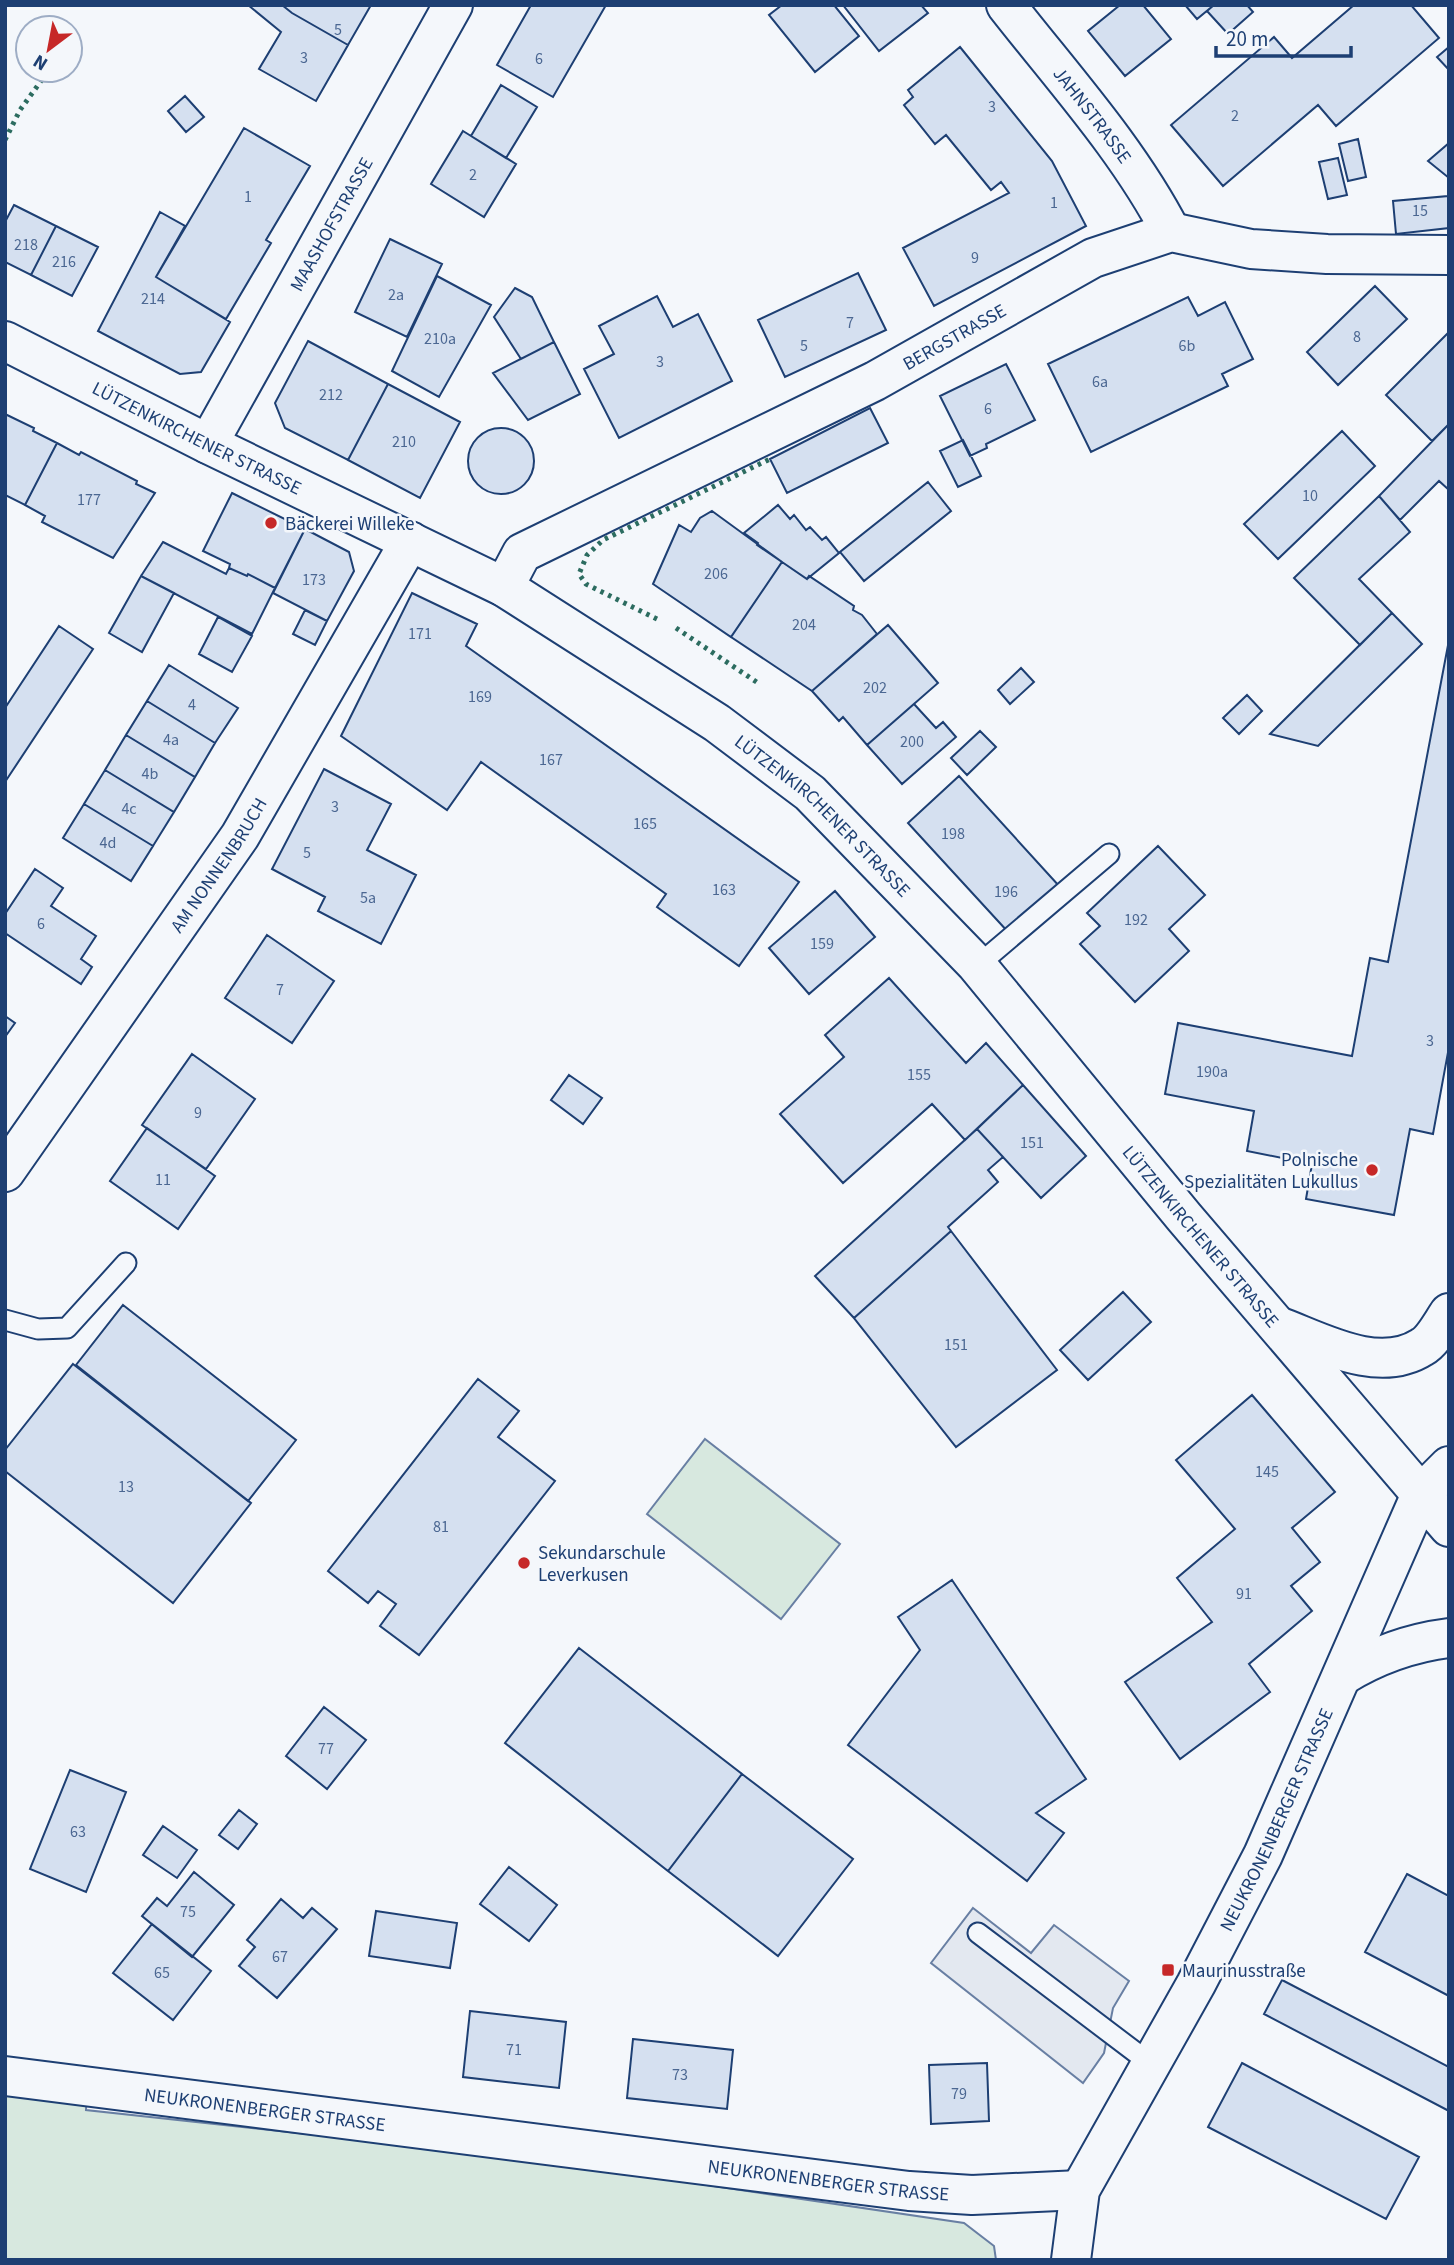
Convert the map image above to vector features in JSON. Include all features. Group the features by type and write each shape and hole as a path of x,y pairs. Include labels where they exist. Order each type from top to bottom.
{"street":[{"name":"MAASHOFSTRASSE","path":"208,444 453,5"},
{"name":"JAHNSTRASSE","path":"1006,5 1120,150 1153,198 1171,232"},
{"path":"1171,232 1251,249 1327,254 1449,255"},
{"name":"BERGSTRASSE","path":"504,587 522,553 875,381 1093,258 1171,232"},
{"name":"LÜTZENKIRCHENER STRASSE","path":"5,341 208,444 504,587 717,723 810,793 977,966 1449,1527"},
{"name":"AM NONNENBRUCH","path":"5,1172 240,836 410,541"},
{"path":"1278,1326 1359,1356 1391,1359 1424,1347 1449,1313"},
{"path":"1421,1494 1449,1466"},
{"name":"NEUKRONENBERGER STRASSE","path":"5,2076 909,2191 972,2195 1080,2190 1263,1856 1421,1494"},
{"path":"1342,1676 1370,1659 1420,1642 1449,1638"},
{"path":"1071,2260 1080,2190"}],"lane":[{"path":"977,966 1110,855"},
{"path":"5,1320 38,1329 67,1328 126,1262"},
{"path":"978,1933 1151,2064"}],"shaded area":[{"path":"705,1439 840,1544 781,1619 647,1514"},
{"path":"973,1908 1031,1953 1054,1925 1129,1981 1113,2008 1104,2053 1083,2083 931,1963"},
{"path":"5,2080 87,2091 86,2110 511,2156 964,2223 994,2246 996,2260 5,2260"}],"building":[{"path":"248,5 282,5 348,45 316,101 259,69 281,32"},
{"path":"282,5 371,5 348,45"},
{"path":"531,5 606,5 553,97 497,65"},
{"path":"782,5 834,5 859,36 815,72 769,15"},
{"path":"843,5 921,5 928,13 879,51"},
{"path":"1120,5 1143,5 1171,39 1125,76 1088,31"},
{"path":"1185,5 1214,5 1197,19"},
{"path":"1214,5 1247,5 1253,12 1228,34 1207,11"},
{"path":"1354,5 1411,5 1439,38 1336,126 1318,105 1223,186 1171,125 1274,37 1292,58"},
{"path":"960,47 1052,161 1086,226 934,306 903,248 1009,193 1001,182 991,190 946,135 935,144 904,105 913,97 908,90"},
{"path":"1449,47 1449,70 1437,57"},
{"path":"501,85 537,107 506,158 471,136"},
{"path":"185,96 204,117 186,132 168,111"},
{"path":"244,128 310,166 266,240 271,243 226,319 156,277"},
{"path":"463,131 516,164 484,217 431,184"},
{"path":"1358,139 1366,177 1348,181 1339,144"},
{"path":"1449,143 1449,178 1428,161"},
{"path":"1338,158 1347,195 1328,199 1319,162"},
{"path":"1449,182 1449,228 1396,234 1393,201 1448,196"},
{"path":"14,205 56,226 31,275 5,262 5,222"},
{"path":"160,212 185,226 156,277 230,322 201,372 180,374 98,331"},
{"path":"56,226 98,247 72,296 31,275"},
{"path":"390,239 442,264 407,337 355,312"},
{"path":"858,273 886,330 785,377 758,320"},
{"path":"437,276 491,305 439,397 392,371"},
{"path":"1375,286 1407,319 1338,385 1307,352"},
{"path":"515,288 532,297 554,342 521,359 494,317"},
{"path":"657,296 673,327 698,314 732,381 619,438 584,369 614,354 599,326"},
{"path":"1188,297 1198,316 1225,302 1253,359 1222,374 1228,386 1091,452 1048,364"},
{"path":"1449,332 1449,424 1432,441 1386,395"},
{"path":"308,341 388,384 348,460 285,428 275,403"},
{"path":"554,342 580,394 528,420 493,373"},
{"path":"1006,364 1035,420 986,444 987,448 970,456 940,396"},
{"path":"388,384 460,422 420,498 348,460"},
{"path":"870,408 888,443 787,493 770,459"},
{"path":"5,414 57,443 25,505 5,495"},
{"path":"1449,424 1449,490 1439,481 1400,520 1379,496"},
{"path":"501,428 514,430 524,438 532,448 532,474 524,484 514,492 501,494 488,492 478,484 470,474 468,461 470,448 478,438 488,430"},
{"path":"1342,431 1375,466 1278,559 1244,524"},
{"path":"963,440 981,476 958,487 940,451"},
{"path":"57,443 79,455 81,452 155,493 113,558 42,522 45,516 25,505"},
{"path":"928,482 951,511 864,581 840,552"},
{"path":"232,493 305,529 275,588 229,568 230,564 203,551"},
{"path":"1379,496 1410,532 1359,579 1392,613 1360,645 1294,578"},
{"path":"778,505 790,519 794,515 806,530 810,527 822,540 826,537 839,553 807,579 744,533"},
{"path":"712,511 782,562 731,637 653,584 679,525 691,532 700,518"},
{"path":"305,529 349,552 354,571 327,621 273,593"},
{"path":"163,542 226,574 229,568 275,588 252,634 141,576"},
{"path":"782,562 807,579 809,576 854,606 853,610 862,615 877,634 812,691 731,637"},
{"path":"141,576 174,593 142,652 109,633"},
{"path":"412,593 477,624 466,646 799,882 739,966 657,907 666,894 481,762 447,810 341,736"},
{"path":"305,610 327,621 315,645 293,634"},
{"path":"1392,613 1422,644 1318,746 1270,734"},
{"path":"218,617 252,636 232,672 199,654"},
{"path":"888,625 938,683 867,745 843,717 839,721 812,691"},
{"path":"59,626 93,649 5,782 5,708"},
{"path":"1449,640 1449,1047 1433,1134 1410,1129 1394,1215 1306,1199 1312,1164 1247,1151 1254,1111 1165,1094 1178,1023 1352,1056 1370,958 1388,962"},
{"path":"169,665 238,708 215,743 147,701"},
{"path":"1021,668 1034,682 1010,704 998,690"},
{"path":"1247,695 1262,711 1239,734 1223,718"},
{"path":"147,701 215,743 195,777 126,735"},
{"path":"914,704 936,728 943,722 956,737 902,784 867,745"},
{"path":"980,731 996,747 967,775 951,758"},
{"path":"126,735 195,777 174,812 105,770"},
{"path":"324,769 391,804 367,850 416,875 381,944 318,911 325,897 272,869"},
{"path":"105,770 174,812 153,846 84,804"},
{"path":"959,776 1060,887 1009,933 908,823"},
{"path":"84,804 153,846 131,881 63,838"},
{"path":"1158,846 1205,895 1169,929 1189,951 1135,1002 1080,944 1100,926 1087,913"},
{"path":"35,869 63,888 51,906 96,936 81,959 92,967 81,984 5,933 5,914"},
{"path":"835,891 875,937 809,994 769,948"},
{"path":"267,935 334,981 292,1043 225,998"},
{"path":"889,978 966,1063 986,1043 1023,1085 965,1140 932,1104 843,1183 780,1114 844,1057 825,1035"},
{"path":"5,1016 15,1023 5,1037"},
{"path":"192,1054 255,1099 206,1169 142,1125"},
{"path":"569,1075 602,1098 583,1124 551,1100"},
{"path":"1023,1085 1086,1156 1041,1198 977,1129"},
{"path":"147,1128 215,1176 178,1229 110,1181"},
{"path":"977,1129 1003,1157 988,1170 998,1182 948,1227 951,1231 854,1318 815,1276"},
{"path":"951,1231 1057,1370 956,1447 854,1318"},
{"path":"1123,1292 1151,1322 1088,1380 1060,1350"},
{"path":"123,1305 296,1440 248,1501 76,1365"},
{"path":"73,1364 251,1503 173,1603 5,1471 5,1450"},
{"path":"478,1379 519,1411 498,1437 555,1481 419,1655 380,1626 396,1604 378,1591 368,1603 328,1571"},
{"path":"1252,1395 1335,1492 1292,1528 1320,1562 1291,1586 1312,1611 1249,1664 1270,1692 1180,1759 1125,1682 1212,1622 1177,1578 1235,1529 1176,1460"},
{"path":"952,1580 1086,1779 1036,1813 1064,1833 1027,1881 848,1745 920,1650 898,1617"},
{"path":"579,1648 742,1774 668,1871 505,1743"},
{"path":"324,1707 366,1740 327,1789 286,1756"},
{"path":"70,1770 126,1792 86,1892 30,1869"},
{"path":"742,1774 853,1859 778,1956 668,1871"},
{"path":"239,1810 257,1824 238,1849 219,1835"},
{"path":"163,1826 197,1850 177,1878 143,1855"},
{"path":"509,1867 557,1905 529,1941 480,1904"},
{"path":"194,1872 234,1905 192,1957 142,1916 157,1898 167,1906"},
{"path":"1407,1874 1449,1896 1449,1996 1365,1952"},
{"path":"281,1899 303,1918 312,1908 337,1929 277,1998 239,1966 255,1947 247,1940"},
{"path":"376,1911 457,1923 450,1968 369,1956"},
{"path":"152,1924 211,1971 173,2020 113,1973"},
{"path":"1282,1980 1449,2067 1449,2111 1264,2014"},
{"path":"470,2011 566,2022 559,2088 463,2077"},
{"path":"633,2039 733,2050 727,2109 627,2098"},
{"path":"987,2063 989,2121 931,2124 929,2065"},
{"path":"1242,2063 1419,2157 1386,2219 1208,2127"}],"hedge":[{"path":"5,140 20,110 39,84"},
{"path":"657,619 586,584 579,574 587,555 603,540 770,459"},
{"path":"676,628 758,683"}],"place":[{"name":"Bäckerei Willeke","path":"271,523"},
{"name":"Polnische Spezialitäten Lukullus","path":"1372,1170"},
{"name":"Sekundarschule Leverkusen","path":"524,1563"},
{"name":"Maurinusstraße","path":"1168,1970"}]}
